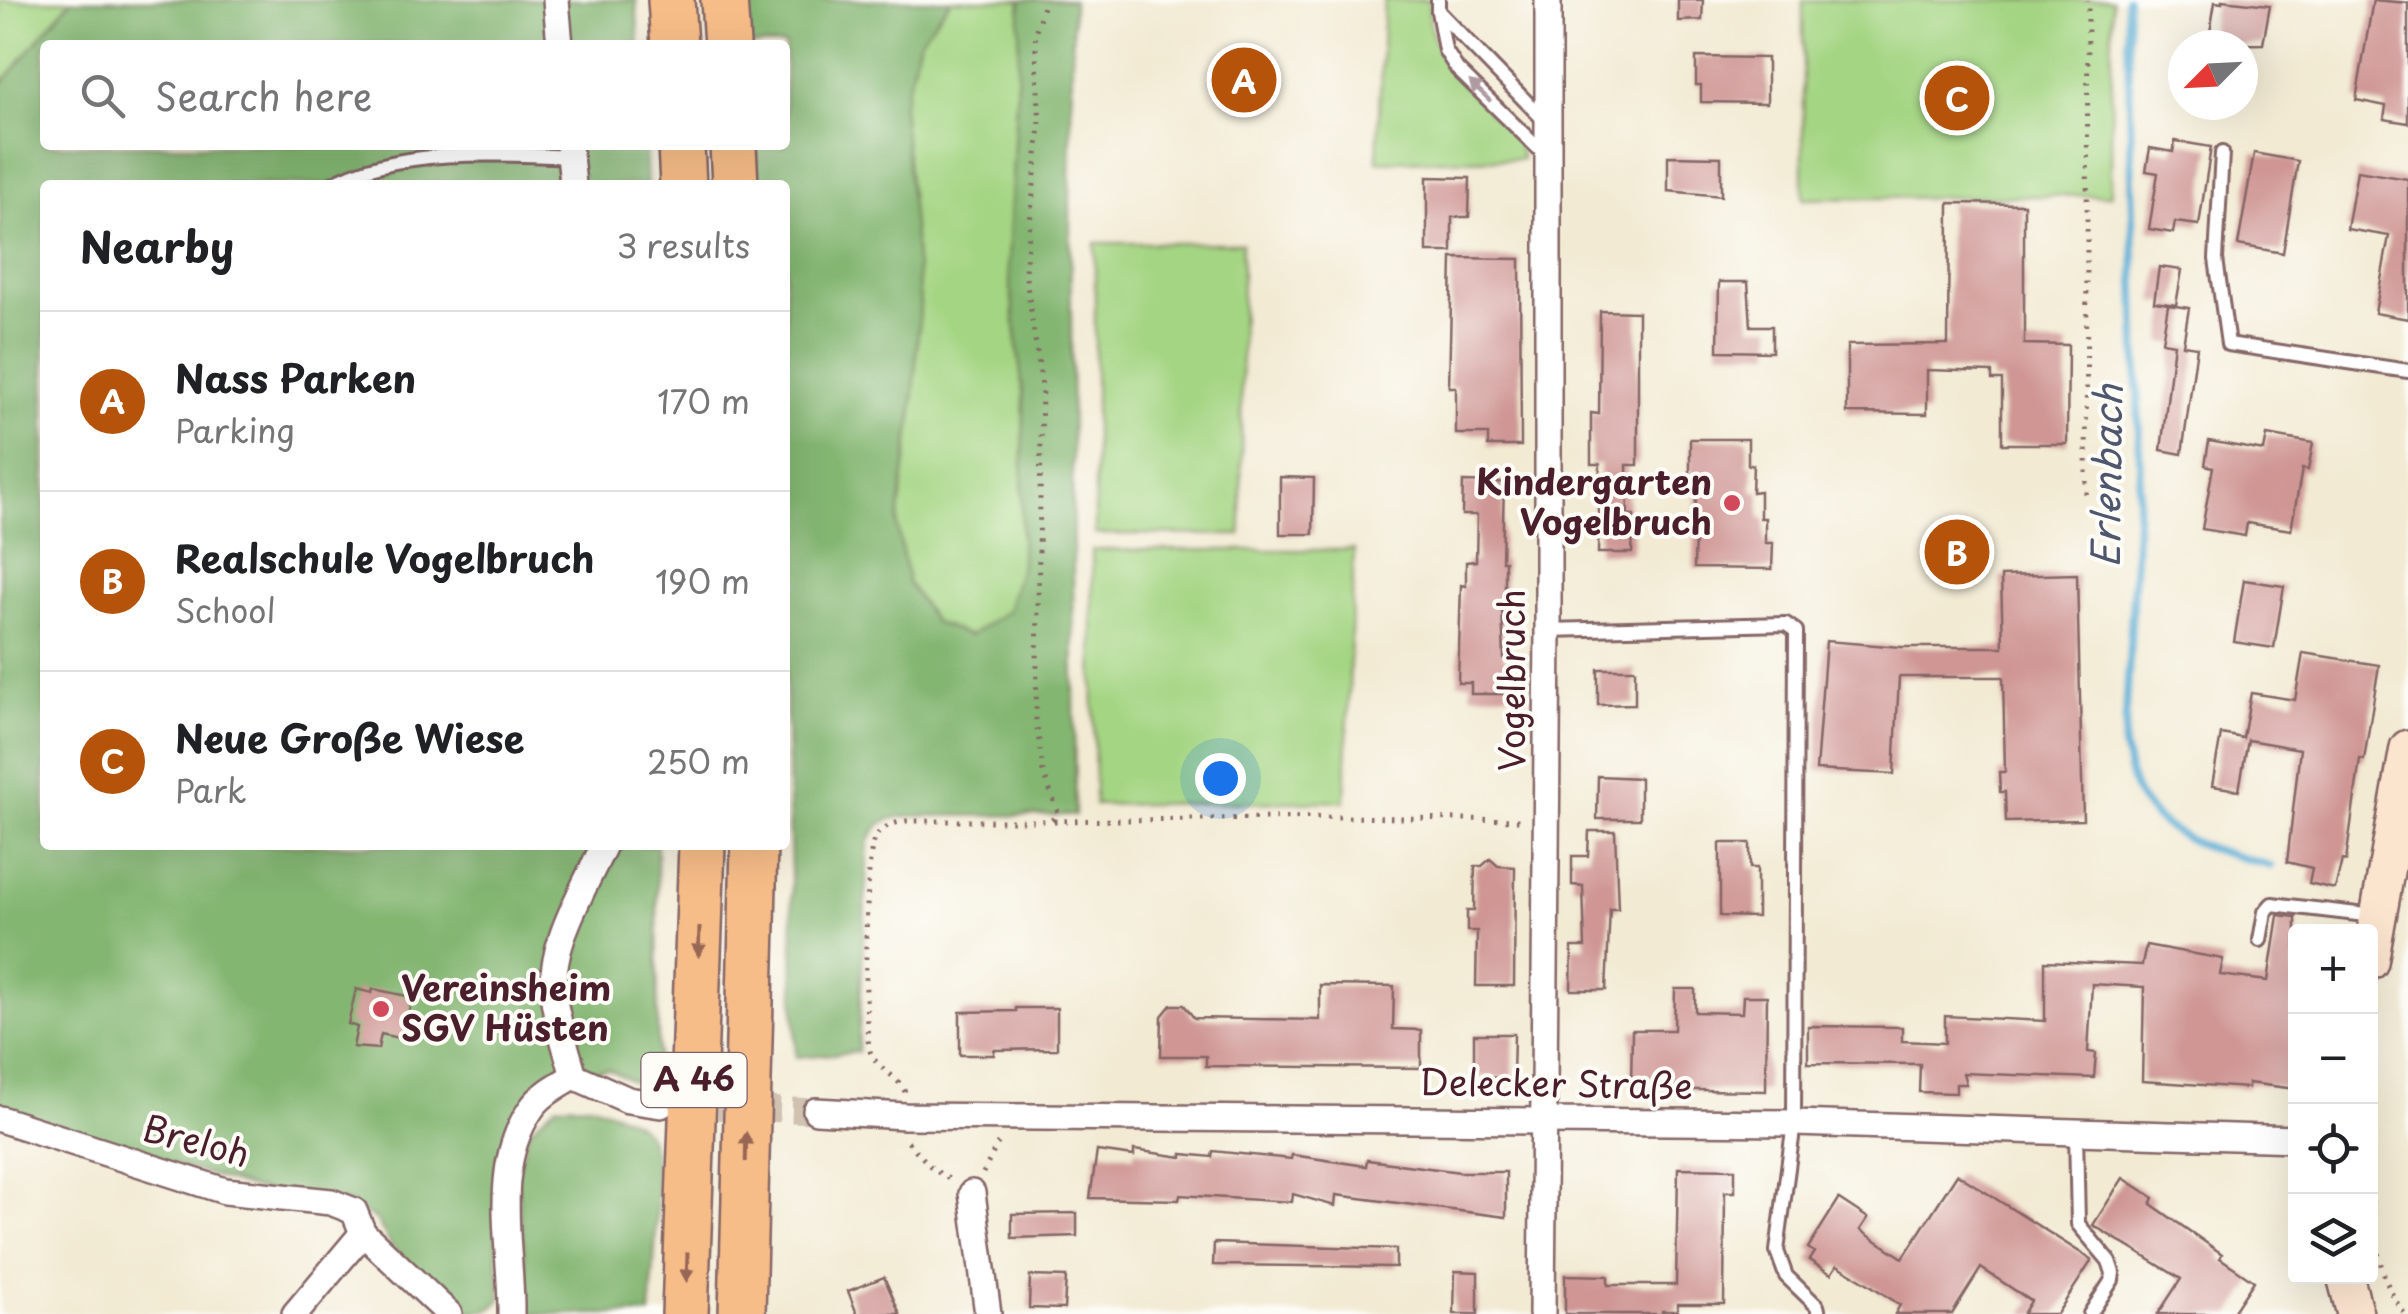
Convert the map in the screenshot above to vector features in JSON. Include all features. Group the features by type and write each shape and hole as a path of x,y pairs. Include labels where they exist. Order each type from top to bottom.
{"highway":[{"path":"671,0 674,40"},
{"path":"724,0 727,40"},
{"path":"680,150 683,180"},
{"path":"733,150 735,180"},
{"name":"A 46","path":"686,1314 702,850"},
{"name":"A 46","path":"742,1314 754,850"}],"street":[{"path":"556,0 560,40"},
{"name":"Vogelbruch","path":"1542,1314 1548,0"},
{"path":"570,151 573,180"},
{"path":"2377,924 2408,748"},
{"path":"574,1076 554,998 555,965 566,927 602,850"},
{"path":"574,1076 628,1100 661,1105"},
{"path":"512,1314 512,1266 504,1193 514,1144 532,1107 574,1076"},
{"name":"Delecker Straße","path":"816,1110 906,1116 1794,1123 2288,1139"},
{"name":"Breloh","path":"0,1119 226,1192 332,1202 354,1211 363,1233 449,1314"},
{"path":"972,1193 988,1314"},
{"path":"296,1314 363,1233"},
{"path":"2347,1284 2355,1314"}],"lane":[{"path":"1438,6 1546,122"},
{"path":"1438,6 1445,50 1457,69 1547,157"},
{"path":"339,180 354,171 417,160 570,151"},
{"path":"2222,153 2216,259 2228,344 2408,371"},
{"path":"1548,630 1786,624 1796,630 1794,1123 1776,1251 1786,1276 1818,1306 1819,1314"},
{"path":"2260,940 2265,912 2272,904 2378,917"},
{"path":"2076,1132 2076,1216 2088,1239 2110,1261 2113,1273 2090,1314"}],"path":[{"path":"1044,0 1036,33 1040,126 1026,270 1042,387 1036,719 1043,772 1057,806 1051,821"},
{"path":"2086,494 2088,0"},
{"path":"1008,1115 996,1150 972,1193 932,1169 905,1136 902,1085 875,1061 868,1043 866,932 870,851 876,836 888,826 906,820 1547,820"},
{"path":"2371,1194 2382,1268 2392,1296 2405,1314"}],"green space":[{"path":"0,0 71,0 0,86"},
{"path":"71,0 636,0 639,40 40,40 40,150 645,150 647,180 40,180 40,850 657,850 658,1085 643,1087 608,1069 541,1078 509,1129 497,1162 495,1200 501,1299 487,1310 457,1308 391,1246 377,1221 347,1202 251,1188 0,1110 0,86"},
{"path":"747,0 951,0 920,40 902,107 920,304 912,418 897,525 908,583 934,622 970,636 1007,611 1021,564 1024,400 1008,265 1021,0 1073,0 1070,198 1075,815 907,816 879,826 868,843 858,1052 796,1057 790,835 790,180 758,180 756,150 790,150 790,40 750,40"},
{"path":"951,0 1021,0 1008,265 1024,400 1021,564 1007,611 970,636 934,622 908,583 897,525 912,418 920,304 902,107 920,40"},
{"path":"1384,0 1429,0 1433,38 1448,67 1511,133 1522,159 1377,161"},
{"path":"1803,0 2112,0 2111,195 1803,199"},
{"path":"1095,243 1242,243 1241,535 1095,534"},
{"path":"1092,550 1354,550 1345,801 1095,805"},
{"path":"590,1104 633,1121 645,1131 652,1145 657,1190 650,1314 525,1314 527,1278 516,1176 529,1130 556,1105"}],"building":[{"path":"1678,0 1703,0 1702,20 1678,21"},
{"path":"2373,0 2408,3 2408,123 2384,119 2386,106 2356,100"},
{"path":"2215,2 2270,5 2263,44 2258,44 2258,30 2210,30"},
{"path":"1696,57 1767,58 1767,103 1701,102 1701,85 1696,85"},
{"path":"2175,141 2211,147 2199,225 2175,222 2173,233 2149,229 2158,173 2146,171 2150,148 2173,152"},
{"path":"2254,153 2298,161 2283,253 2238,245"},
{"path":"1668,156 1721,157 1721,196 1668,191"},
{"path":"2357,171 2408,179 2408,319 2375,313 2389,236 2347,229"},
{"path":"1427,177 1470,178 1469,217 1452,217 1452,252 1427,252"},
{"path":"1949,203 2024,204 2024,344 2068,345 2067,444 2002,444 2002,380 1992,380 1992,372 1927,370 1927,414 1847,413 1847,345 1948,344"},
{"path":"1452,258 1520,259 1521,446 1488,446 1488,434 1456,434 1456,387 1449,387"},
{"path":"2159,267 2182,270 2176,305 2154,302"},
{"path":"1719,282 1748,282 1751,326 1772,326 1772,352 1718,351"},
{"path":"2168,305 2189,308 2183,345 2197,347 2182,454 2161,450 2174,344 2162,342"},
{"path":"1600,311 1638,312 1638,465 1627,465 1628,515 1634,515 1632,553 1598,553 1600,464 1591,464 1591,413 1599,414"},
{"path":"2267,435 2313,443 2308,470 2302,469 2291,530 2247,523 2245,536 2202,529 2213,467 2205,465 2209,441 2264,451"},
{"path":"1690,439 1748,439 1748,465 1753,465 1752,492 1760,491 1765,543 1773,543 1772,569 1694,568 1696,492 1690,492"},
{"path":"1280,477 1314,478 1313,534 1280,534"},
{"path":"1463,482 1504,483 1502,606 1504,659 1510,659 1510,694 1471,694 1471,683 1458,683 1461,585 1466,586 1466,562 1476,561 1477,515 1462,515"},
{"path":"2077,574 2083,820 2006,822 2005,792 2000,792 1999,772 2005,772 2003,677 1899,677 1894,774 1816,770 1826,641 1901,647 2003,647 2001,576"},
{"path":"2244,580 2284,586 2274,648 2234,642"},
{"path":"2303,653 2379,665 2364,760 2360,759 2346,861 2342,860 2335,889 2309,883 2312,868 2287,862 2300,749 2248,740 2239,790 2212,786 2221,734 2243,738 2251,693 2295,700"},
{"path":"1598,669 1635,669 1635,704 1598,705"},
{"path":"1598,776 1640,778 1640,819 1597,819"},
{"path":"1589,831 1615,831 1618,909 1610,909 1606,990 1571,990 1572,947 1585,947 1583,886 1572,885 1572,856 1588,856"},
{"path":"1720,843 1750,843 1750,868 1757,868 1757,917 1720,916"},
{"path":"1490,859 1498,866 1515,867 1514,986 1476,986 1477,931 1467,931 1467,911 1474,911 1475,866"},
{"path":"2278,915 2296,917 2296,924 2288,924 2288,1088 2248,1083 2248,1088 2142,1081 2144,987 2092,984 2088,1052 2096,1053 2094,1078 1963,1073 1966,1084 1956,1084 1956,1093 1919,1092 1920,1064 1808,1063 1808,1026 1902,1027 1902,1041 1945,1043 1945,1016 2045,1021 2045,961 2142,965 2146,945 2223,959 2220,975 2268,981"},
{"path":"1320,985 1394,986 1393,1029 1421,1030 1421,1068 1206,1066 1206,1056 1161,1056 1162,1016 1171,1005 1184,1005 1194,1018 1320,1020"},
{"name":"Vereinsheim SGV Hüsten","path":"356,989 412,997 403,1039 381,1034 378,1049 353,1047 357,1027 348,1024"},
{"path":"1675,989 1695,989 1695,1012 1742,1013 1743,996 1767,996 1766,1091 1631,1089 1632,1030 1674,1030"},
{"path":"1057,1008 1057,1049 960,1055 960,1012"},
{"path":"1474,1034 1514,1034 1513,1078 1474,1077"},
{"path":"1134,1150 1182,1157 1212,1157 1213,1151 1291,1159 1292,1155 1366,1166 1367,1160 1460,1172 1506,1172 1506,1217 1336,1195 1335,1206 1293,1194 1292,1202 1180,1195 1179,1200 1090,1198 1097,1151 1134,1156"},
{"path":"1678,1168 1735,1169 1735,1192 1725,1192 1724,1304 1677,1304 1677,1311 1662,1314 1565,1314 1565,1275 1608,1276 1608,1285 1676,1285"},
{"path":"1957,1174 2092,1260 2057,1314 2023,1314 2031,1301 1981,1268 1952,1314 1895,1314 1900,1305 1867,1283 1837,1265 1831,1274 1809,1260 1814,1252 1808,1248 1839,1199 1868,1218 1860,1230 1903,1258"},
{"path":"2123,1178 2154,1198 2151,1204 2254,1281 2232,1314 2158,1314 2181,1279 2093,1225"},
{"path":"1077,1213 1077,1236 1012,1238 1012,1214"},
{"path":"1214,1243 1396,1249 1396,1267 1213,1265"},
{"path":"1455,1271 1478,1272 1478,1314 1454,1314"},
{"path":"1030,1276 1066,1277 1064,1309 1029,1308"},
{"path":"884,1277 900,1314 857,1314 848,1291"}],"waterway":[{"name":"Erlenbach","path":"2127,0 2140,467 2124,749 2137,794 2163,824 2196,843 2271,866"}],"tunnel":[{"path":"681,1106 816,1111"}],"place":[{"name":"Nass Parken","path":"1244,80"},
{"name":"Neue Große Wiese","path":"1957,98"},
{"name":"Kindergarten Vogelbruch","path":"1732,503"},
{"name":"Realschule Vogelbruch","path":"1957,552"},
{"name":"Vereinsheim SGV Hüsten","path":"381,1009"}]}
